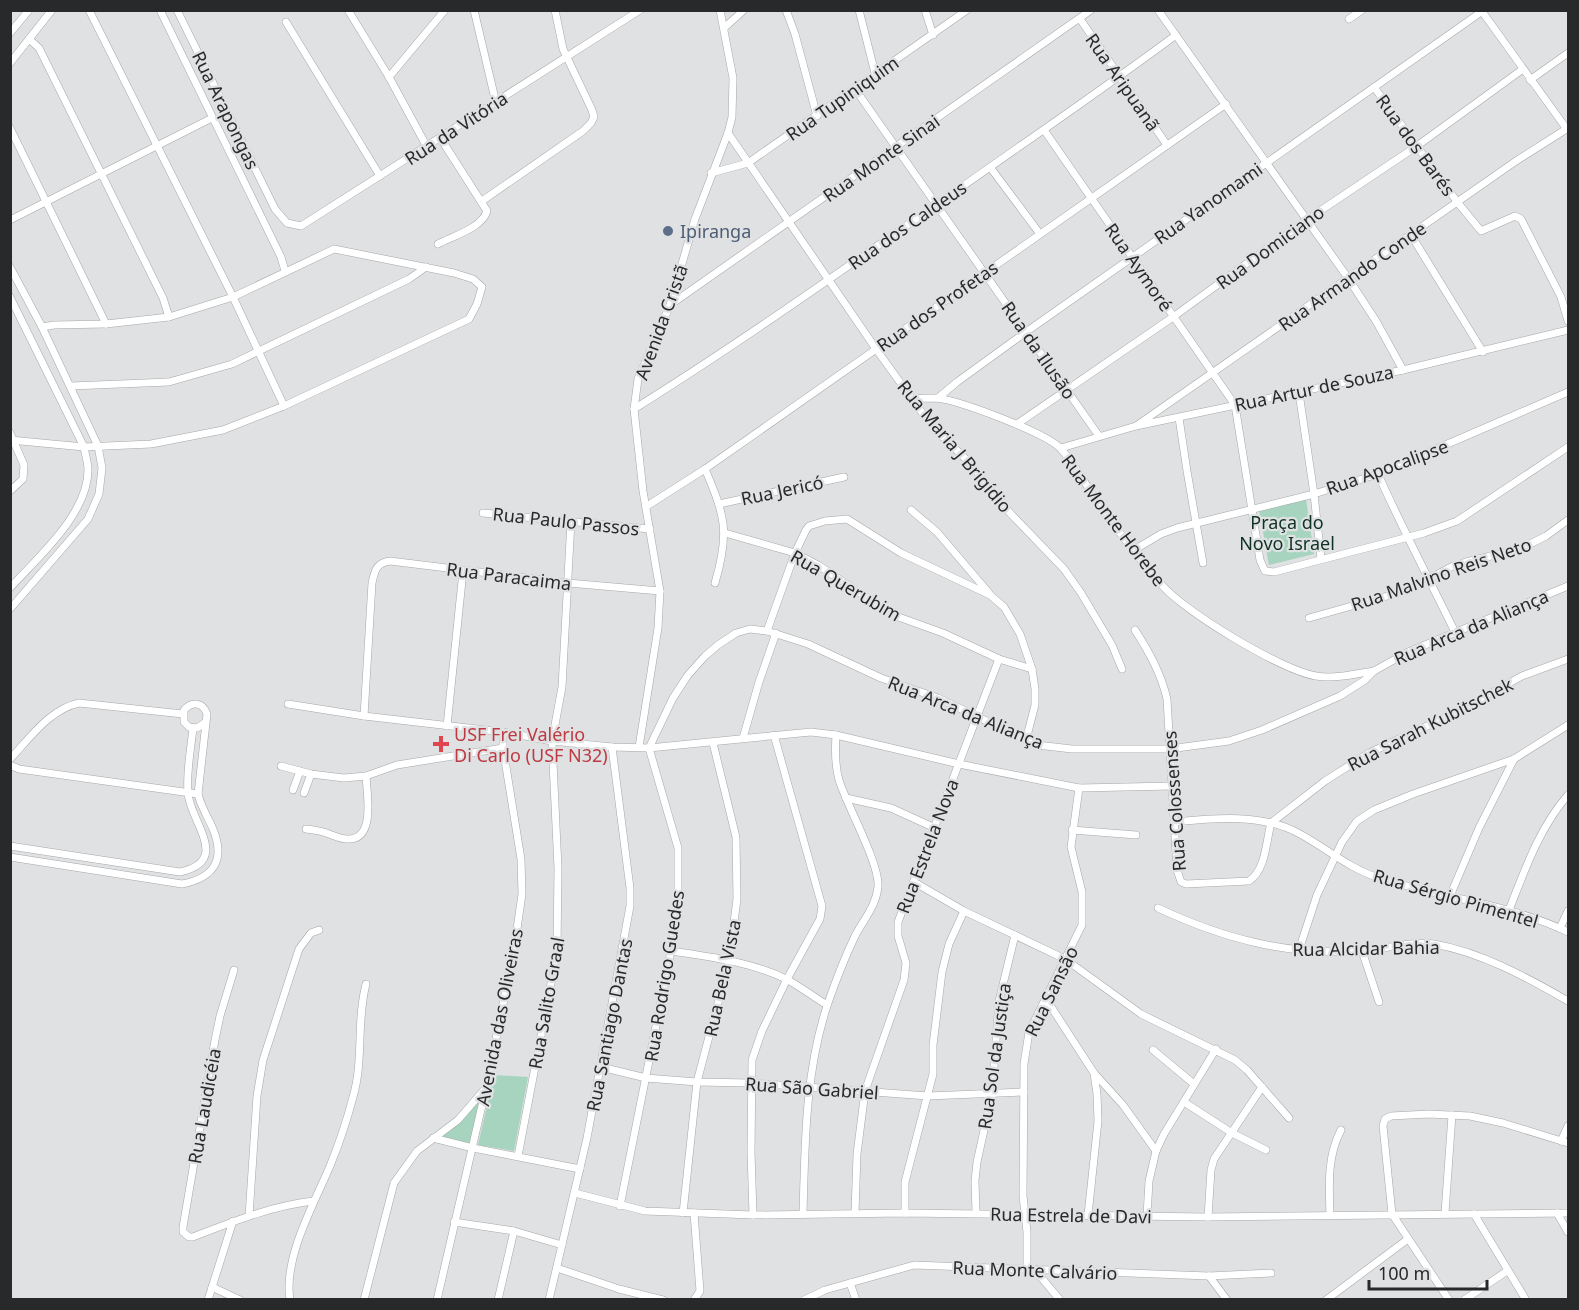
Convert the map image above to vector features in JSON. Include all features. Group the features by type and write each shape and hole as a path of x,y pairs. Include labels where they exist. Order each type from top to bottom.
{"street":[{"path":"10,33 29,10"},
{"path":"10,63 52,10"},
{"path":"88,10 233,297 284,406"},
{"path":"160,10 281,257 285,271"},
{"name":"Rua Arapongas","path":"177,10 275,209"},
{"path":"348,10 427,147"},
{"path":"389,78 445,10"},
{"path":"474,10 496,103"},
{"path":"482,201 583,131 594,117 560,41 555,10"},
{"name":"Avenida Cristã","path":"639,747 658,628 660,591 646,506 634,409 638,380 670,306 695,219 732,117 734,78 720,10"},
{"path":"724,28 744,10"},
{"path":"786,10 795,34 817,116"},
{"path":"859,10 875,74"},
{"path":"925,10 933,35"},
{"name":"Rua Tupiniquim","path":"711,173 748,162 967,10"},
{"name":"Rua Monte Sinai","path":"670,306 1091,10"},
{"path":"1158,10 1308,219 1376,321 1403,370"},
{"path":"1349,20 1362,10"},
{"name":"Rua da Vitória","path":"275,209 287,223 301,226 637,11"},
{"path":"1482,11 1567,128"},
{"name":"Rua Yanomami","path":"938,398 943,392 1026,332 1482,11"},
{"name":"Rua Aripuanã","path":"1080,19 1167,145"},
{"path":"286,22 380,176"},
{"name":"Rua dos Caldeus","path":"634,409 695,371 829,280 1119,78 1176,35"},
{"path":"29,39 39,48 163,298 169,317"},
{"path":"1530,80 1569,53"},
{"name":"Rua Domiciano","path":"1017,424 1173,317 1308,219 1417,146 1523,69"},
{"name":"Rua dos Barés","path":"1374,87 1458,203 1482,232 1515,216 1521,219 1561,297 1569,321"},
{"name":"Rua da Ilusão","path":"855,89 1099,435"},
{"name":"Rua dos Profetas","path":"646,506 705,469 1226,104"},
{"path":"10,219 212,118"},
{"path":"10,128 106,324"},
{"name":"Rua Armando Conde","path":"1136,426 1567,128"},
{"name":"Rua Aymoré","path":"1044,130 1234,405"},
{"name":"Rua Maria J Brigídio","path":"728,132 923,414 971,464 1010,513 1064,569 1112,645 1122,669"},
{"path":"438,244 483,219 487,211 441,138"},
{"path":"990,167 1040,234"},
{"path":"1411,235 1483,352"},
{"path":"12,441 84,447 151,444 223,430 284,406 469,319 482,287 473,279 426,267 334,249 233,297 169,317 106,324 42,327"},
{"path":"10,267 42,327 98,446 102,468 99,494 88,519 10,609"},
{"path":"70,386 169,382 232,364 259,353 408,279 426,267"},
{"path":"10,297 84,447 88,469 85,490 76,512 10,588"},
{"name":"Rua Artur de Souza","path":"1060,448 1136,426 1403,370 1569,330"},
{"name":"Rua Apocalipse","path":"1134,550 1161,534 1197,522 1314,494 1378,474 1569,392"},
{"path":"1299,393 1321,559"},
{"name":"Rua Monte Horebe","path":"913,399 938,398 1017,424 1060,448 1162,586 1185,606 1240,641 1290,668 1305,673 1324,676 1374,671"},
{"path":"1234,405 1263,568 1269,573 1407,538 1457,521 1569,447"},
{"path":"1179,418 1203,563"},
{"path":"10,433 24,465 23,479 10,491"},
{"path":"705,469 720,504 725,533 721,563 715,583"},
{"path":"1378,474 1407,538 1430,578 1455,632"},
{"name":"Rua Jericó","path":"720,504 844,477"},
{"path":"911,510 925,520 950,546 990,595 1004,607 1014,622 1032,669 1035,690 1035,705 1026,740"},
{"name":"Rua Paulo Passos","path":"483,513 650,529"},
{"path":"767,631 801,537 809,526 825,521 847,519 901,553 990,595"},
{"name":"Rua Malvino Reis Neto","path":"1310,618 1393,595 1460,564 1521,549 1546,536 1569,520"},
{"name":"Rua Salito Graal","path":"518,1156 557,952 558,868 552,741 562,687 571,521"},
{"name":"Rua Querubim","path":"725,533 795,553 818,565 893,615 943,633 999,659 1032,669"},
{"path":"44,551 54,559"},
{"name":"Rua Paracaima","path":"363,717 372,583 374,571 382,562 390,561 568,583 660,591"},
{"path":"447,726 462,571"},
{"name":"Rua Arca da Aliança","path":"649,748 673,698 688,675 705,656 736,633 750,629 776,633 808,644 881,678 938,698 1037,745 1072,749 1170,749 1229,741 1262,730 1340,696 1365,680 1374,671 1408,652 1569,586"},
{"name":"Rua Colossenses","path":"1135,630 1155,664 1167,699 1178,877 1181,882 1193,885 1243,883 1254,878 1262,862 1270,823"},
{"path":"743,738 776,633"},
{"name":"Rua Estrela Nova","path":"855,1213 857,1154 865,1091 904,980 906,963 898,936 898,922 999,659"},
{"name":"Rua Sarah Kubitschek","path":"1270,823 1305,795 1369,753 1455,713 1522,676 1569,659"},
{"path":"10,759 52,715 66,705 79,703 183,714"},
{"path":"288,704 363,717 503,732 552,741 612,747 649,748 811,732 836,735 959,764 1079,788 1172,786"},
{"path":"10,856 182,884 199,881 211,872 217,860 218,847 214,831 198,794 206,722 206,711 201,705 189,705 183,714 184,722 193,728 200,727 206,722"},
{"path":"1299,950 1317,895 1350,829 1357,821 1374,810 1456,778 1514,759 1569,725"},
{"path":"10,846 180,872 193,869 201,863 206,846 204,835 189,804 193,728"},
{"name":"Avenida das Oliveiras","path":"437,1299 486,1088 514,950 522,894 520,859 503,748 503,732"},
{"path":"753,1215 752,1060 762,1031 787,979 820,919 822,906 774,735"},
{"path":"803,1214 809,1088 828,1005 855,936 876,900 878,883 839,780 836,735"},
{"name":"Rua Bela Vista","path":"683,1213 697,1082 729,961 737,899 736,837 713,743"},
{"name":"Rua Santiago Dantas","path":"549,1299 580,1169 630,906 630,888 612,747"},
{"path":"281,766 311,774 344,778 366,776 397,765 503,748"},
{"name":"Rua Rodrigo Guedes","path":"620,1206 671,951 678,904 678,848 649,748"},
{"path":"1450,896 1479,828 1514,759"},
{"path":"10,765 19,769 198,794"},
{"path":"293,790 300,771"},
{"path":"304,793 311,774"},
{"path":"306,829 350,840 360,836 366,827 368,815 366,776"},
{"name":"Rua Sansão","path":"1031,1269 1023,1196 1026,1044 1036,1017 1082,925 1082,892 1071,847 1079,788"},
{"path":"1509,910 1538,839 1549,819 1569,795"},
{"path":"846,798 891,808 935,828"},
{"name":"Rua Sérgio Pimentel","path":"1174,822 1219,818 1270,823 1299,833 1377,878 1509,910 1569,932"},
{"path":"1072,830 1136,836"},
{"path":"914,882 964,911 1065,959 1142,1014 1235,1060 1288,1118"},
{"name":"Rua Alcidar Bahia","path":"1158,908 1267,947 1362,951 1407,944 1432,944 1447,947 1494,962 1569,1001"},
{"path":"905,1213 907,1173 933,1074 934,1035 942,972 949,944 964,911"},
{"path":"1560,928 1569,911"},
{"path":"249,1216 257,1096 263,1060 298,949 311,933 319,930"},
{"name":"Rua Sol da Justiça","path":"976,1213 977,1162 992,1094 999,1001 1015,935"},
{"path":"671,951 729,961 787,979 828,1005"},
{"path":"1362,951 1378,1002"},
{"name":"Rua Laudicéia","path":"233,1221 193,1237 186,1235 183,1227 215,1041 234,970"},
{"path":"290,1299 288,1285 291,1266 313,1201 330,1167 358,1077 360,1011 366,984"},
{"path":"1046,999 1094,1073 1123,1105 1156,1151"},
{"path":"1147,1216 1149,1181 1156,1151 1216,1049"},
{"path":"1152,1050 1194,1084"},
{"name":"Rua São Gabriel","path":"601,1067 646,1078 928,1096 1024,1092"},
{"path":"1088,1215 1098,1121 1094,1073"},
{"path":"1208,1217 1211,1170 1214,1159 1262,1087"},
{"path":"363,1299 394,1183 417,1151 458,1120 486,1088"},
{"path":"1184,1102 1232,1133 1266,1150"},
{"path":"1445,1213 1452,1115"},
{"path":"1449,1299 1392,1214 1383,1122 1391,1116 1452,1115 1494,1121 1565,1142 1569,1126"},
{"path":"1330,1215 1330,1160 1336,1138 1341,1130"},
{"path":"433,1138 580,1169"},
{"name":"Rua Estrela de Davi","path":"575,1193 645,1211 694,1214 976,1213 1208,1217 1569,1213"},
{"path":"208,1299 233,1221 294,1203 313,1201"},
{"path":"1557,1213 1569,1232"},
{"path":"694,1214 700,1291 694,1299"},
{"path":"1474,1214 1526,1299"},
{"path":"454,1222 514,1231 562,1245"},
{"path":"498,1299 514,1231"},
{"path":"1326,1299 1408,1239"},
{"name":"Rua Monte Calvário","path":"804,1299 914,1265 1209,1276 1271,1273"},
{"path":"557,1268 619,1289 663,1299"},
{"path":"1031,1269 1060,1299"},
{"path":"1464,1299 1507,1271"},
{"path":"1209,1276 1227,1299"},
{"path":"850,1283 856,1299"},
{"path":"212,1287 240,1299"}],"green space":[{"name":"Praça do Novo Israel","path":"1306,499 1314,554 1269,565 1259,510"},
{"path":"494,1075 528,1077 514,1151 478,1145"},
{"path":"482,1094 470,1144 441,1136"}],"place":[{"name":"Ipiranga","path":"668,231"},
{"name":"USF Frei Valério Di Carlo (USF N32)","path":"441,744"}]}
